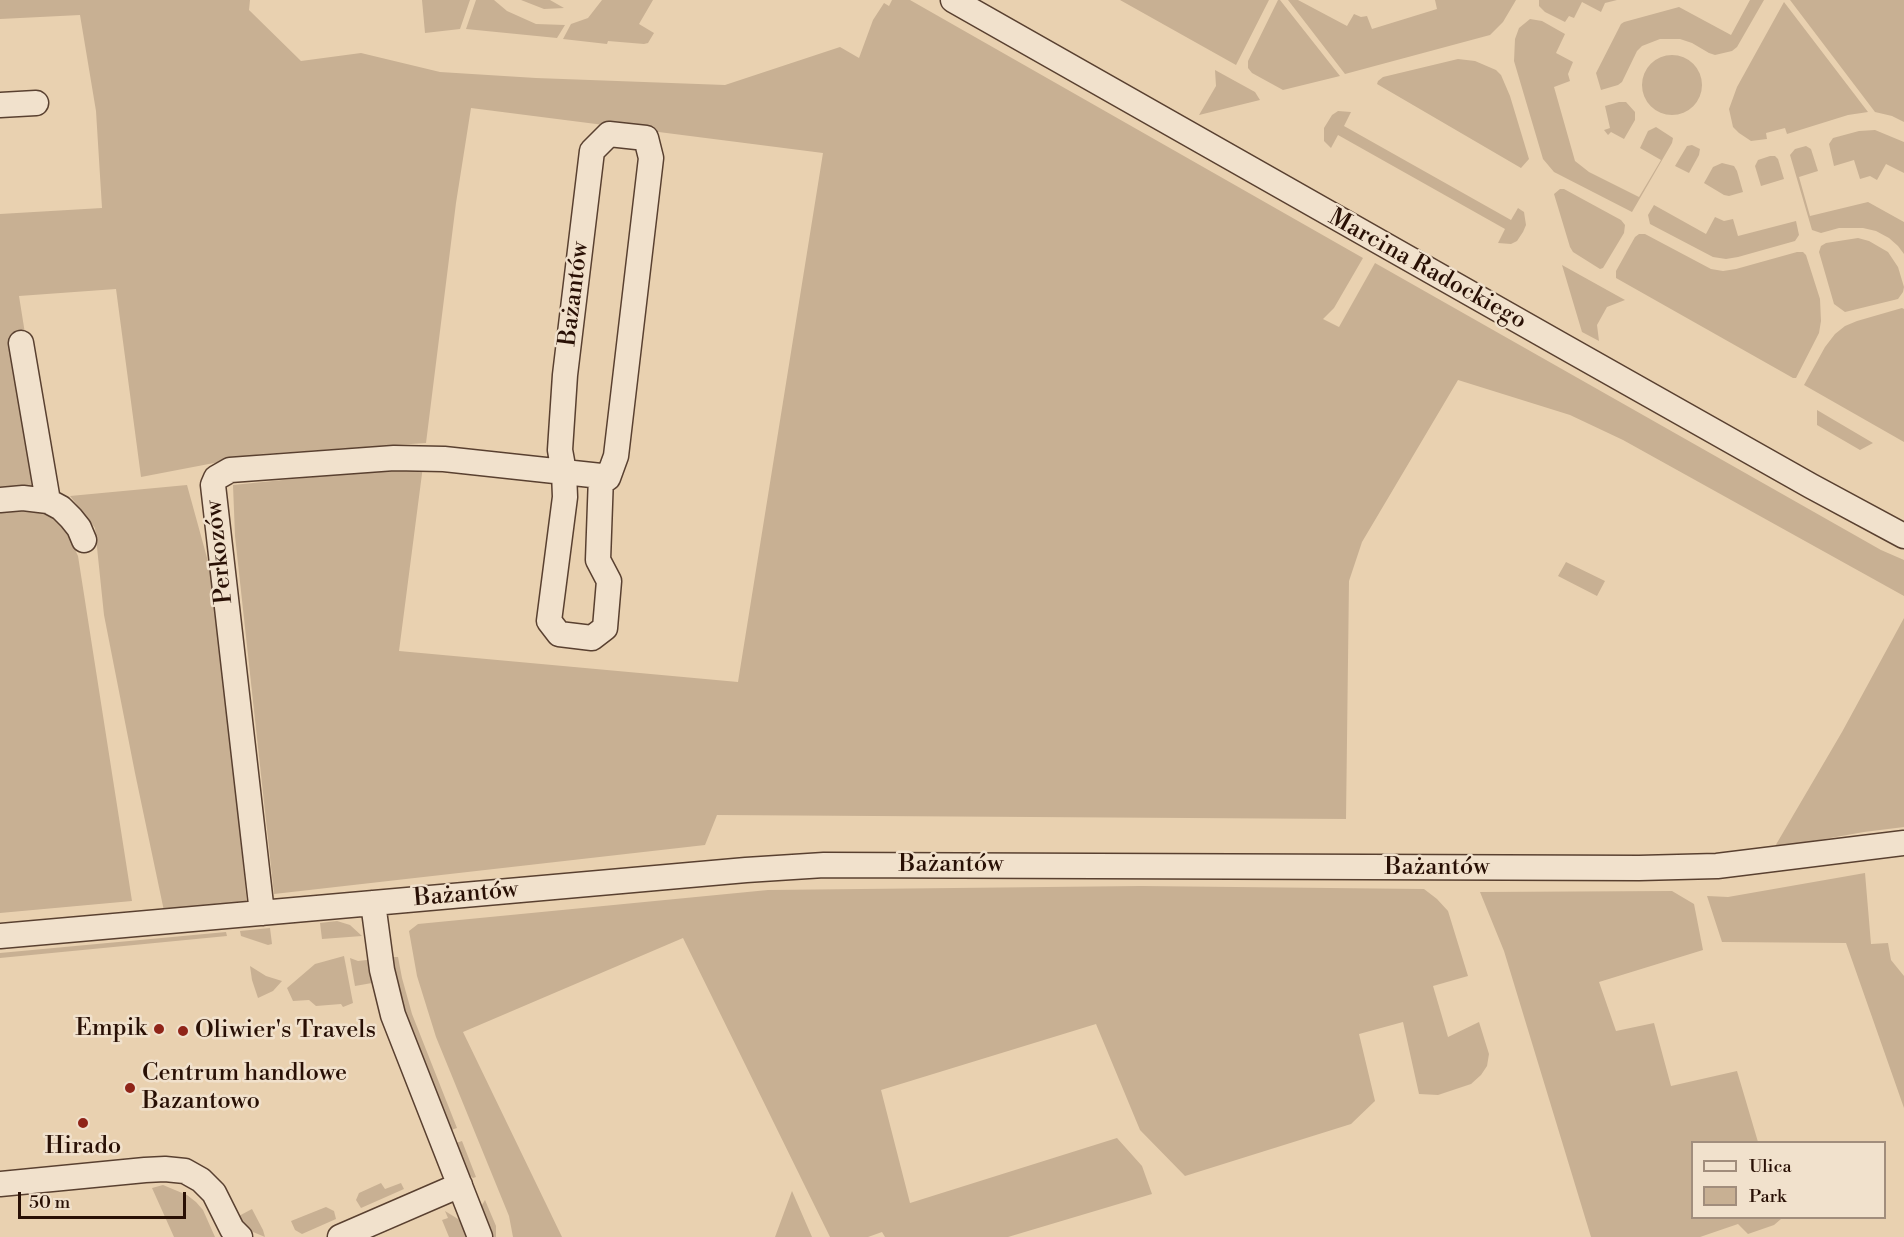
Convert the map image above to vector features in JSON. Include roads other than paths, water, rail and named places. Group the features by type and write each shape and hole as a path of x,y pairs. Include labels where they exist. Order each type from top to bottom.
{"street":[{"name":"Marcina Radockiego","path":"953,0 1811,486 1904,536"},
{"path":"0,105 36,103"},
{"name":"Bażantów","path":"609,134 646,138 651,158 616,456 604,477 598,560 609,581 605,628 592,638 559,634 549,621 565,497 560,450 565,375 592,151 609,134"},
{"path":"21,343 48,501"},
{"name":"Perkozów","path":"262,913 213,492 216,478 230,470 394,458 444,459 604,477"},
{"path":"0,500 23,498 48,501 61,508 71,518 79,528 84,540"},
{"name":"Bażantów","path":"0,936 824,865 1639,868 1717,866 1904,843"},
{"path":"373,903 382,970 393,1015 480,1237"},
{"path":"0,1184 165,1168 185,1171 201,1180 214,1193 232,1229 240,1237"},
{"path":"340,1237 378,1229 460,1185"}],"place":[{"name":"Empik","path":"159,1029"},
{"name":"Oliwier's Travels","path":"183,1031"},
{"name":"Centrum handlowe Bazantowo","path":"130,1088"},
{"name":"Hirado","path":"83,1123"}]}
